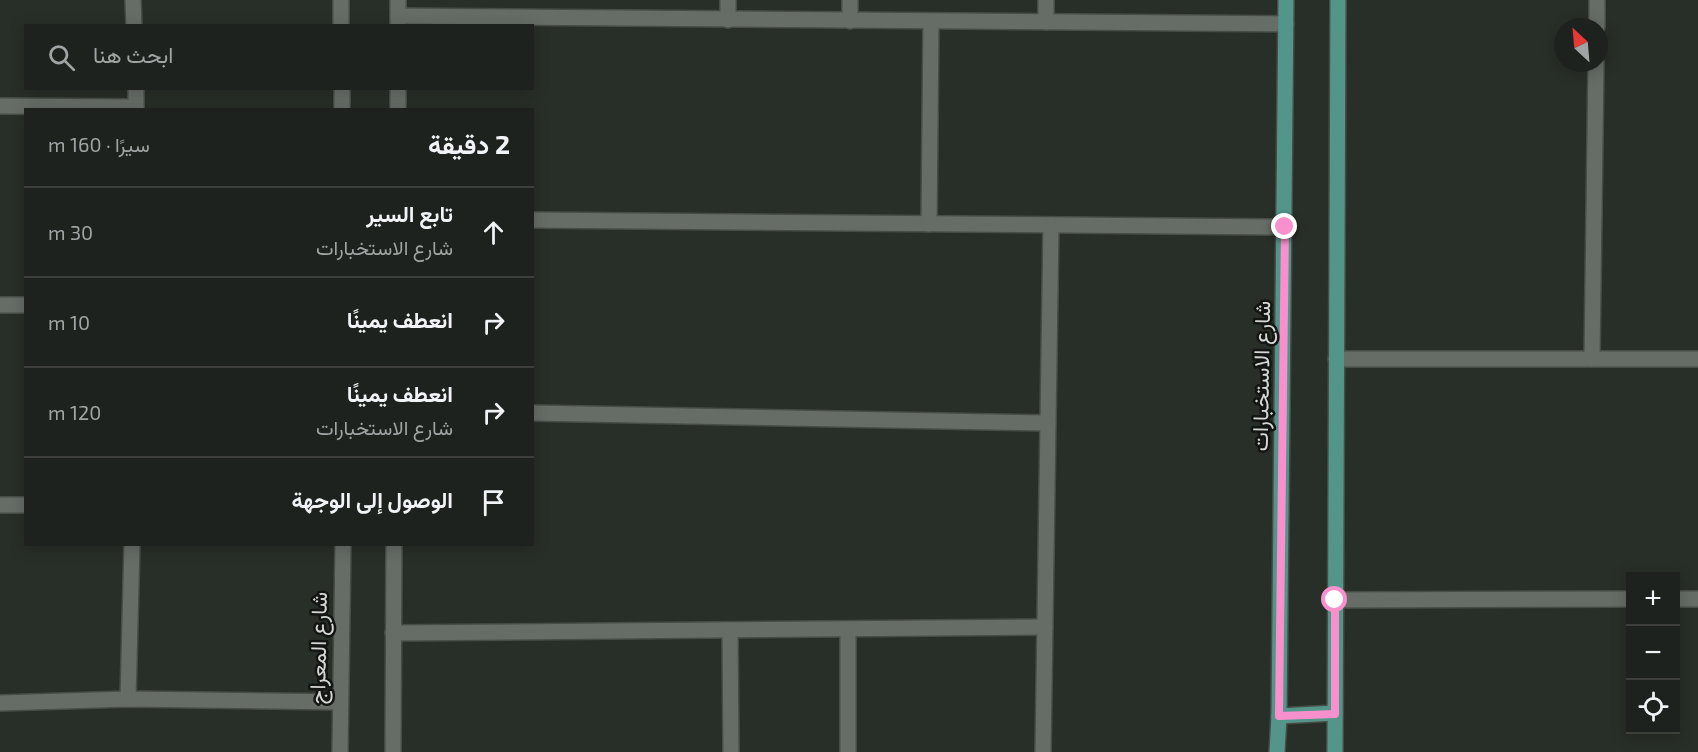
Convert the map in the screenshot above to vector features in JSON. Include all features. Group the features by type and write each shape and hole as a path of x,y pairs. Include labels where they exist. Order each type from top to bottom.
{"main road":[{"name":"شارع الاستخبارات","path":"1277,752 1286,0"},
{"path":"1335,752 1338,0"},
{"path":"1279,716 1335,714"}],"street":[{"path":"133,0 134,24"},
{"path":"341,0 341,24"},
{"path":"398,0 398,21 728,20 1286,24"},
{"path":"728,20 729,0"},
{"path":"850,0 850,21"},
{"path":"1046,0 1046,22"},
{"path":"1597,0 1597,18"},
{"path":"929,224 931,21"},
{"path":"1592,359 1596,72"},
{"path":"0,106 136,108 135,90"},
{"path":"342,90 342,108"},
{"path":"398,90 398,108"},
{"path":"534,220 1285,227"},
{"path":"1043,752 1051,225"},
{"path":"0,305 24,305"},
{"path":"1336,359 1698,359"},
{"path":"534,413 1048,423"},
{"path":"0,505 24,505"},
{"path":"128,699 132,546"},
{"name":"شارع المعراج","path":"340,752 343,546"},
{"path":"393,752 394,546"},
{"path":"1335,600 1626,599"},
{"path":"1680,599 1698,599"},
{"path":"393,633 1045,627"},
{"path":"848,629 848,752"},
{"path":"730,630 731,752"},
{"path":"0,703 128,699 340,702"}],"route":[{"path":"1285,227 1279,716 1335,714 1335,600"}]}
